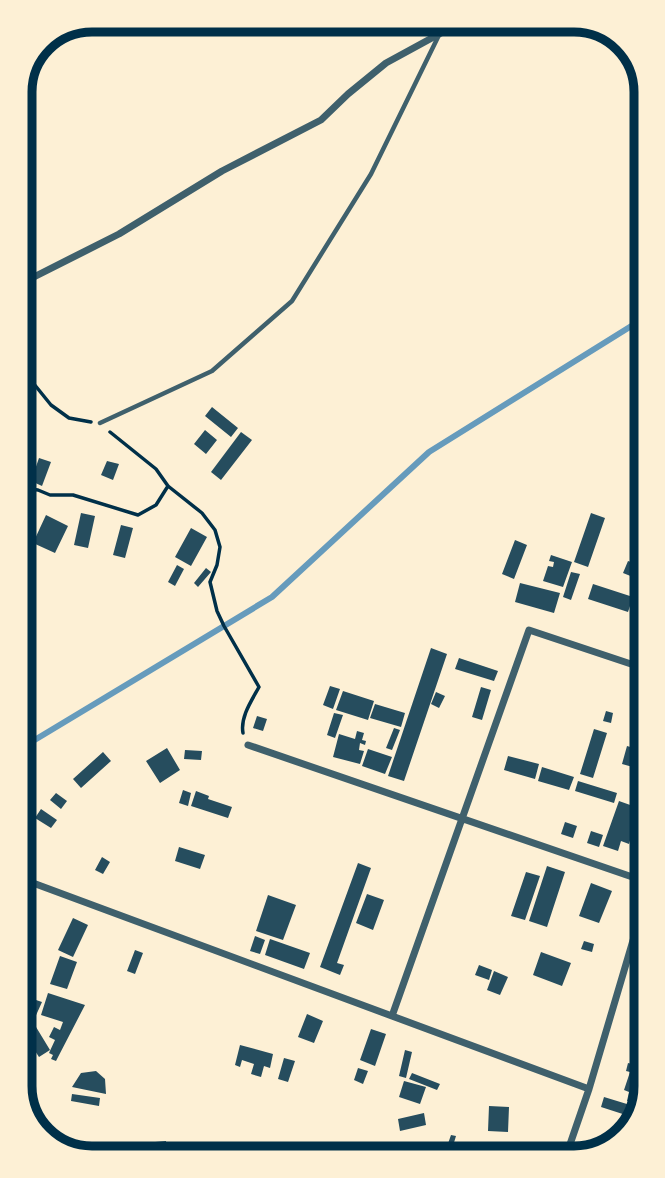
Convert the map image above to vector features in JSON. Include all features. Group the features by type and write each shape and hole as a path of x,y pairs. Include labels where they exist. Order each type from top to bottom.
{"street":[{"path":"32,278 119,234 222,171 321,120 386,63 442,32"},
{"path":"392,1016 529,630 634,665"},
{"path":"248,745 634,877"},
{"path":"33,883 589,1089"},
{"path":"569,1146 634,937"}],"lane":[{"path":"100,424 212,371 292,301 371,174 439,34"}],"path":[{"path":"32,382 51,405 69,418 100,424 156,469 168,486 202,513 215,530 220,547 217,565 209,582 217,611 259,687 245,715 242,729 248,745"},
{"path":"32,489 50,495 73,495 138,515 156,505 168,486"}],"building":[{"path":"212,407 238,428 231,437 205,416"},
{"path":"205,430 217,440 206,454 194,444"},
{"path":"241,432 252,440 221,480 211,472"},
{"path":"39,458 51,462 42,486 32,481"},
{"path":"107,461 119,464 113,480 101,475"},
{"path":"81,513 95,516 88,548 74,545"},
{"path":"591,513 605,518 588,567 574,562"},
{"path":"46,515 68,526 55,553 33,543"},
{"path":"121,525 133,528 125,558 113,555"},
{"path":"191,528 207,537 191,566 175,557"},
{"path":"515,540 527,545 514,579 502,574"},
{"path":"551,555 572,562 563,587 543,581 548,566 553,567 554,562 549,561"},
{"path":"628,561 634,563 633,577 623,573"},
{"path":"177,565 184,569 175,586 168,582"},
{"path":"206,568 211,572 198,587 194,583"},
{"path":"571,572 580,574 571,600 563,597"},
{"path":"520,583 560,593 554,613 515,602"},
{"path":"593,584 633,597 628,612 588,599"},
{"path":"431,648 447,654 404,781 388,776"},
{"path":"459,658 498,671 494,681 455,669"},
{"path":"330,686 340,689 333,709 323,705"},
{"path":"481,687 491,690 482,720 472,717"},
{"path":"343,691 374,701 368,720 336,710"},
{"path":"436,692 445,696 439,708 431,704"},
{"path":"375,704 405,713 401,727 370,718"},
{"path":"606,711 613,713 611,723 603,721"},
{"path":"334,713 343,715 335,738 327,735"},
{"path":"257,716 267,719 263,731 253,728"},
{"path":"394,728 400,730 392,750 386,748"},
{"path":"594,729 607,733 593,778 580,774"},
{"path":"357,731 364,733 362,740 366,741 365,745 360,743 359,750 364,751 360,764 333,757 339,734 355,739"},
{"path":"627,746 634,748 634,767 622,764"},
{"path":"167,748 180,770 160,783 146,761"},
{"path":"368,749 392,757 385,774 362,766"},
{"path":"185,750 202,751 201,760 184,759"},
{"path":"103,752 111,761 81,788 73,779"},
{"path":"508,756 539,764 535,779 504,770"},
{"path":"542,767 574,777 569,790 538,781"},
{"path":"578,781 617,793 614,803 575,791"},
{"path":"183,790 191,793 188,806 179,803"},
{"path":"196,791 209,796 208,799 232,807 228,818 191,806"},
{"path":"56,793 67,801 61,809 50,800"},
{"path":"619,801 633,806 630,815 634,816 634,827 629,844 621,841 618,851 603,846"},
{"path":"41,809 57,820 51,828 35,818"},
{"path":"565,822 577,826 573,838 561,834"},
{"path":"591,831 603,835 599,847 587,843"},
{"path":"179,847 205,855 200,869 175,861"},
{"path":"102,857 110,862 103,874 95,870"},
{"path":"358,863 371,868 337,963 344,965 340,975 320,967"},
{"path":"547,866 565,872 547,927 529,921"},
{"path":"526,872 540,876 525,920 511,916"},
{"path":"591,883 612,891 599,923 579,916"},
{"path":"367,894 384,900 373,930 356,923"},
{"path":"268,895 296,905 283,940 256,931"},
{"path":"73,918 88,925 73,957 58,950"},
{"path":"255,936 265,940 260,954 250,951"},
{"path":"270,939 310,953 304,969 265,955"},
{"path":"584,941 594,944 592,952 581,949"},
{"path":"135,950 143,953 135,974 127,971"},
{"path":"541,952 571,963 562,986 533,975"},
{"path":"60,956 77,962 67,989 50,984"},
{"path":"479,965 492,970 489,980 475,975"},
{"path":"494,971 508,977 500,995 487,990"},
{"path":"48,993 85,1005 56,1061 51,1059 53,1055 49,1053 55,1040 49,1037 54,1027 60,1030 63,1022 41,1015"},
{"path":"33,999 42,1002 33,1022 50,1050 39,1057 32,1046"},
{"path":"307,1014 323,1021 314,1043 298,1037"},
{"path":"371,1029 386,1034 375,1066 360,1060"},
{"path":"240,1045 273,1054 270,1068 264,1066 261,1077 251,1074 254,1064 242,1060 240,1067 235,1065"},
{"path":"405,1050 412,1052 406,1078 399,1076"},
{"path":"284,1058 295,1061 288,1082 278,1079"},
{"path":"634,1058 631,1102 627,1101 629,1092 624,1090 630,1072 626,1071 628,1063 632,1064"},
{"path":"358,1068 368,1071 363,1084 354,1080"},
{"path":"96,1071 105,1079 106,1094 72,1087 81,1073"},
{"path":"412,1073 440,1084 437,1090 409,1079"},
{"path":"404,1081 426,1087 420,1104 399,1097"},
{"path":"72,1094 100,1098 99,1106 71,1101"},
{"path":"604,1097 630,1105 625,1115 601,1107"},
{"path":"489,1106 509,1107 508,1132 488,1131"},
{"path":"424,1113 426,1125 400,1131 398,1119"},
{"path":"451,1135 456,1136 453,1146 447,1146"},
{"path":"166,1141 166,1146 133,1146"}],"waterway":[{"path":"32,742 272,597 429,452 634,324"}]}
